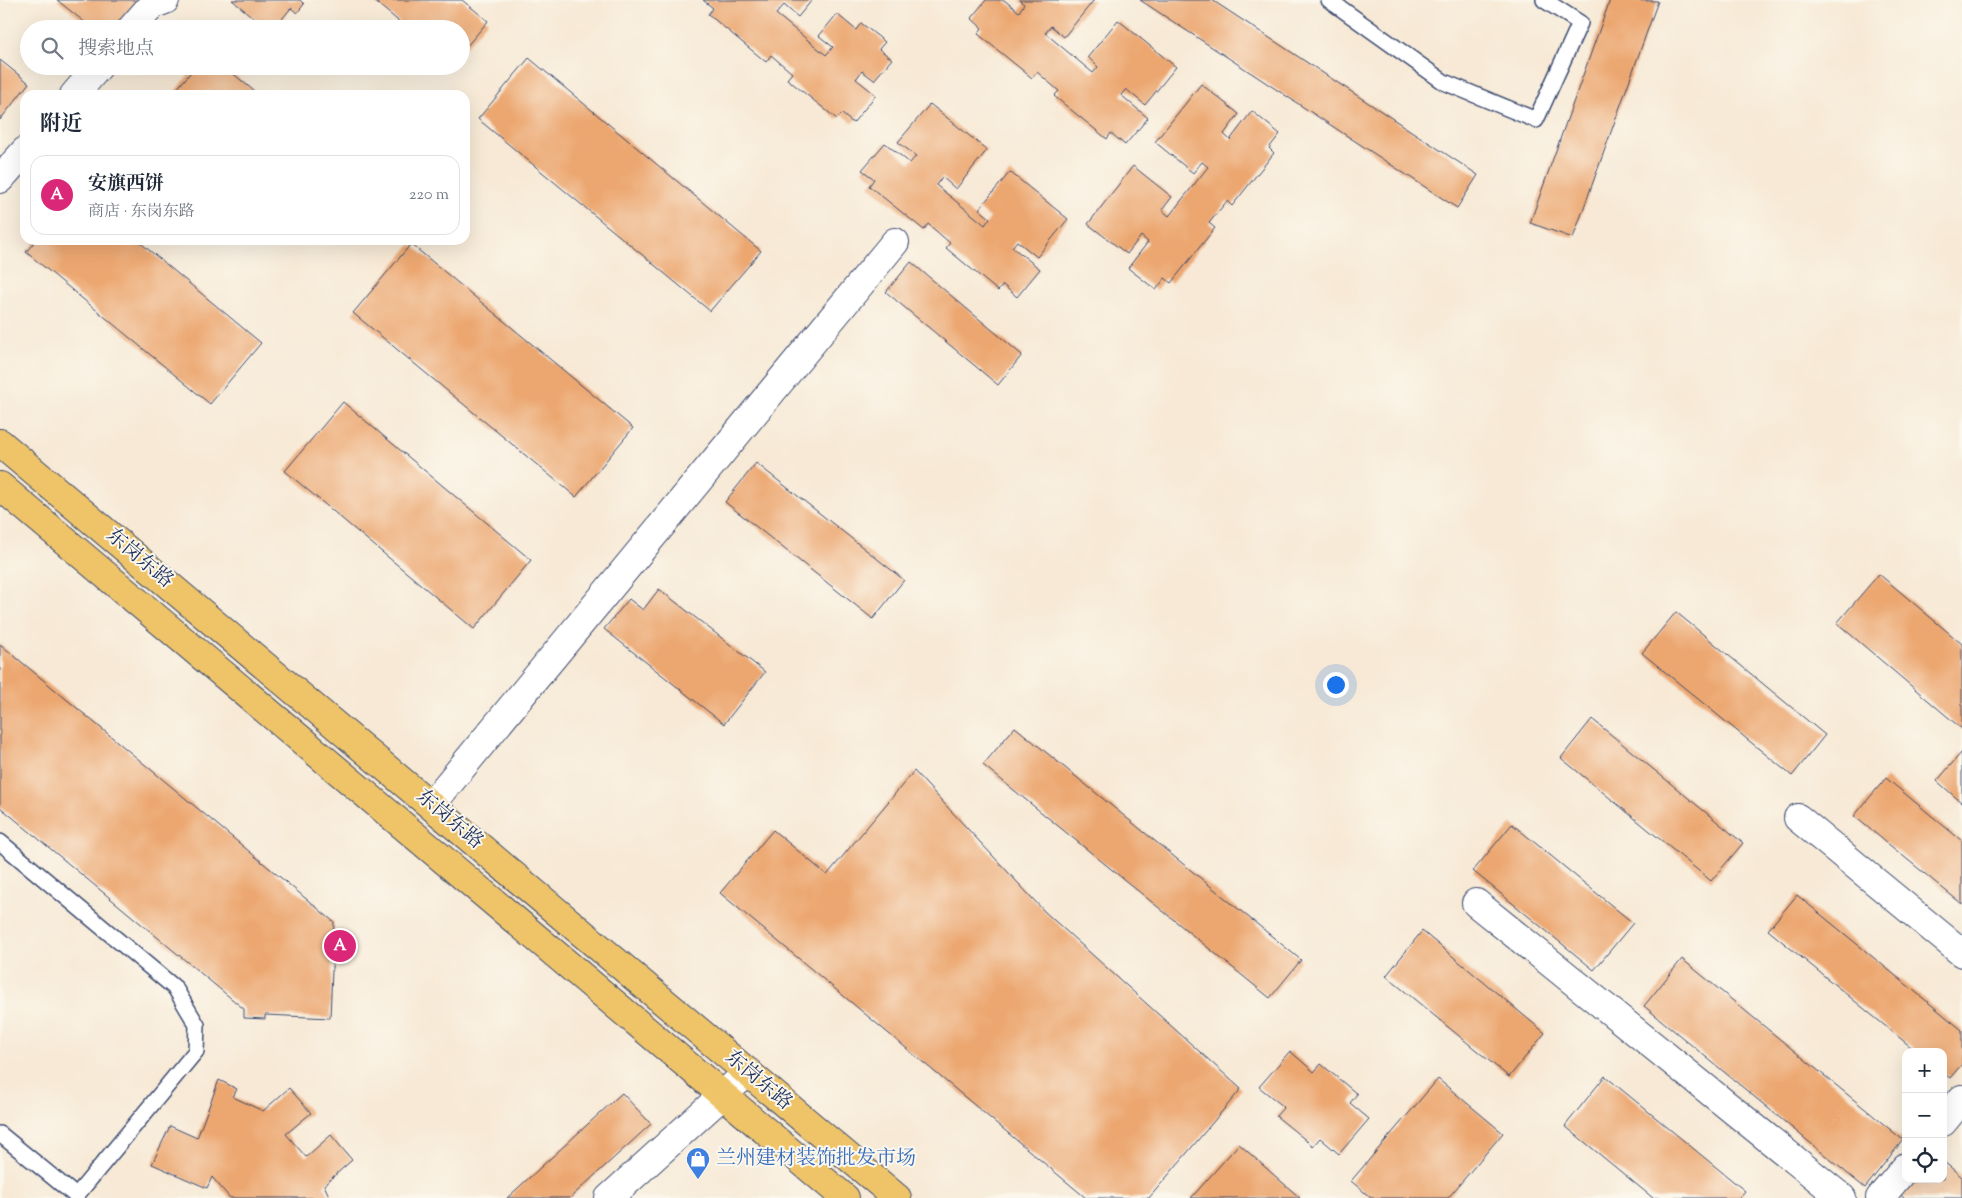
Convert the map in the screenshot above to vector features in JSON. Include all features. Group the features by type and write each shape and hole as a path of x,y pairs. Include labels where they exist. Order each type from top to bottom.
{"main road":[{"name":"东岗东路","path":"0,443 897,1198"},
{"name":"东岗东路","path":"0,486 845,1198"}],"street":[{"path":"139,20 152,5 165,0"},
{"path":"78,90 91,75"},
{"path":"0,179 20,157"},
{"path":"431,805 895,242"},
{"path":"1798,818 1962,953"},
{"path":"1476,903 1842,1198"},
{"path":"609,1198 748,1072"},
{"path":"1947,1117 1962,1099"},
{"path":"1880,1198 1902,1172"}],"lane":[{"path":"1329,0 1444,82 1536,120 1580,23 1544,0"},
{"path":"0,842 175,988 196,1025 196,1051 76,1196 0,1134"}],"building":[{"path":"57,0 146,0 129,20 82,20"},
{"path":"232,0 300,0 304,4 297,13 291,8 281,20 256,20"},
{"path":"373,0 462,0 488,21 470,42 470,20 397,20"},
{"path":"703,0 812,0 798,17 784,5 776,14 826,55 833,47 819,36 837,14 856,30 861,23 885,42 879,49 892,59 874,80 862,71 856,79 876,95 853,123 842,114 837,119 787,79 792,73 771,55 766,62 708,14 713,8"},
{"path":"986,0 1004,0 1019,12 1024,4 1019,0 1094,0 1064,37 1051,26 1045,33 1093,73 1098,67 1088,57 1118,20 1176,67 1145,105 1126,89 1121,95 1148,118 1125,145 1111,133 1107,139 1054,96 1059,91 1037,72 1032,78 978,34 982,28 971,18"},
{"path":"1140,0 1212,0 1478,175 1457,208"},
{"path":"1610,0 1658,1 1573,238 1530,223"},
{"path":"529,58 761,251 710,311 478,119"},
{"path":"0,60 29,83 24,90 20,90 20,94 0,120"},
{"path":"188,75 235,75 253,90 176,90"},
{"path":"1201,84 1239,114 1224,134 1230,140 1252,111 1280,134 1269,148 1274,153 1232,206 1227,201 1209,223 1215,228 1171,283 1165,278 1156,290 1128,268 1148,242 1141,236 1127,254 1088,224 1133,166 1172,197 1162,210 1169,216 1208,167 1202,162 1193,173 1155,142"},
{"path":"930,104 987,150 956,189 942,177 936,185 985,225 990,218 979,209 1010,172 1068,219 1037,257 1017,241 1012,247 1040,269 1017,297 1003,285 998,291 946,248 950,243 928,224 924,230 869,186 874,179 862,170 885,143 910,163 916,156 898,142"},
{"path":"32,245 143,245 261,343 210,404 26,252"},
{"path":"410,245 412,245 633,428 576,497 353,313"},
{"path":"911,262 1022,355 998,385 886,292"},
{"path":"343,402 531,560 474,629 285,471"},
{"path":"756,463 904,580 873,619 725,502"},
{"path":"1879,574 1962,644 1962,729 1837,623"},
{"path":"659,589 765,672 724,724 604,629 629,599 643,610"},
{"path":"1676,612 1825,735 1792,776 1642,653"},
{"path":"0,644 334,922 330,1018 265,1015 265,1019 244,1018 244,1009 0,807"},
{"path":"1592,719 1743,843 1711,881 1561,758"},
{"path":"1015,727 1301,960 1270,998 983,765"},
{"path":"1962,752 1962,803 1937,781"},
{"path":"914,771 1045,912 1241,1089 1149,1198 1086,1198 720,893 773,830 827,875"},
{"path":"1886,778 1962,841 1962,904 1854,816"},
{"path":"1512,824 1633,923 1594,970 1473,871"},
{"path":"1797,895 1962,1030 1962,1064 1950,1078 1947,1076 1947,1048 1912,1048 1768,930"},
{"path":"1422,931 1545,1033 1509,1077 1386,976"},
{"path":"1682,959 1902,1139 1902,1141 1865,1188 1644,1006"},
{"path":"1290,1051 1314,1072 1321,1064 1357,1094 1350,1103 1369,1119 1339,1154 1320,1138 1313,1146 1276,1116 1284,1107 1259,1087"},
{"path":"1605,1076 1745,1191 1739,1198 1653,1198 1565,1126"},
{"path":"1438,1079 1503,1133 1448,1198 1371,1198 1351,1181"},
{"path":"219,1080 237,1089 233,1097 263,1111 289,1088 311,1113 286,1134 306,1157 331,1135 352,1160 324,1185 330,1198 230,1198 212,1177 207,1188 152,1164 170,1126 197,1138"},
{"path":"622,1093 651,1124 570,1198 507,1198"},
{"path":"1239,1144 1300,1198 1191,1198"},
{"path":"1947,1164 1962,1177 1962,1198 1904,1198 1897,1192 1904,1183 1947,1183"}],"place":[{"name":"安旗西饼","path":"340,946"},
{"name":"兰州建材装饰批发市场","path":"698,1180"}]}
